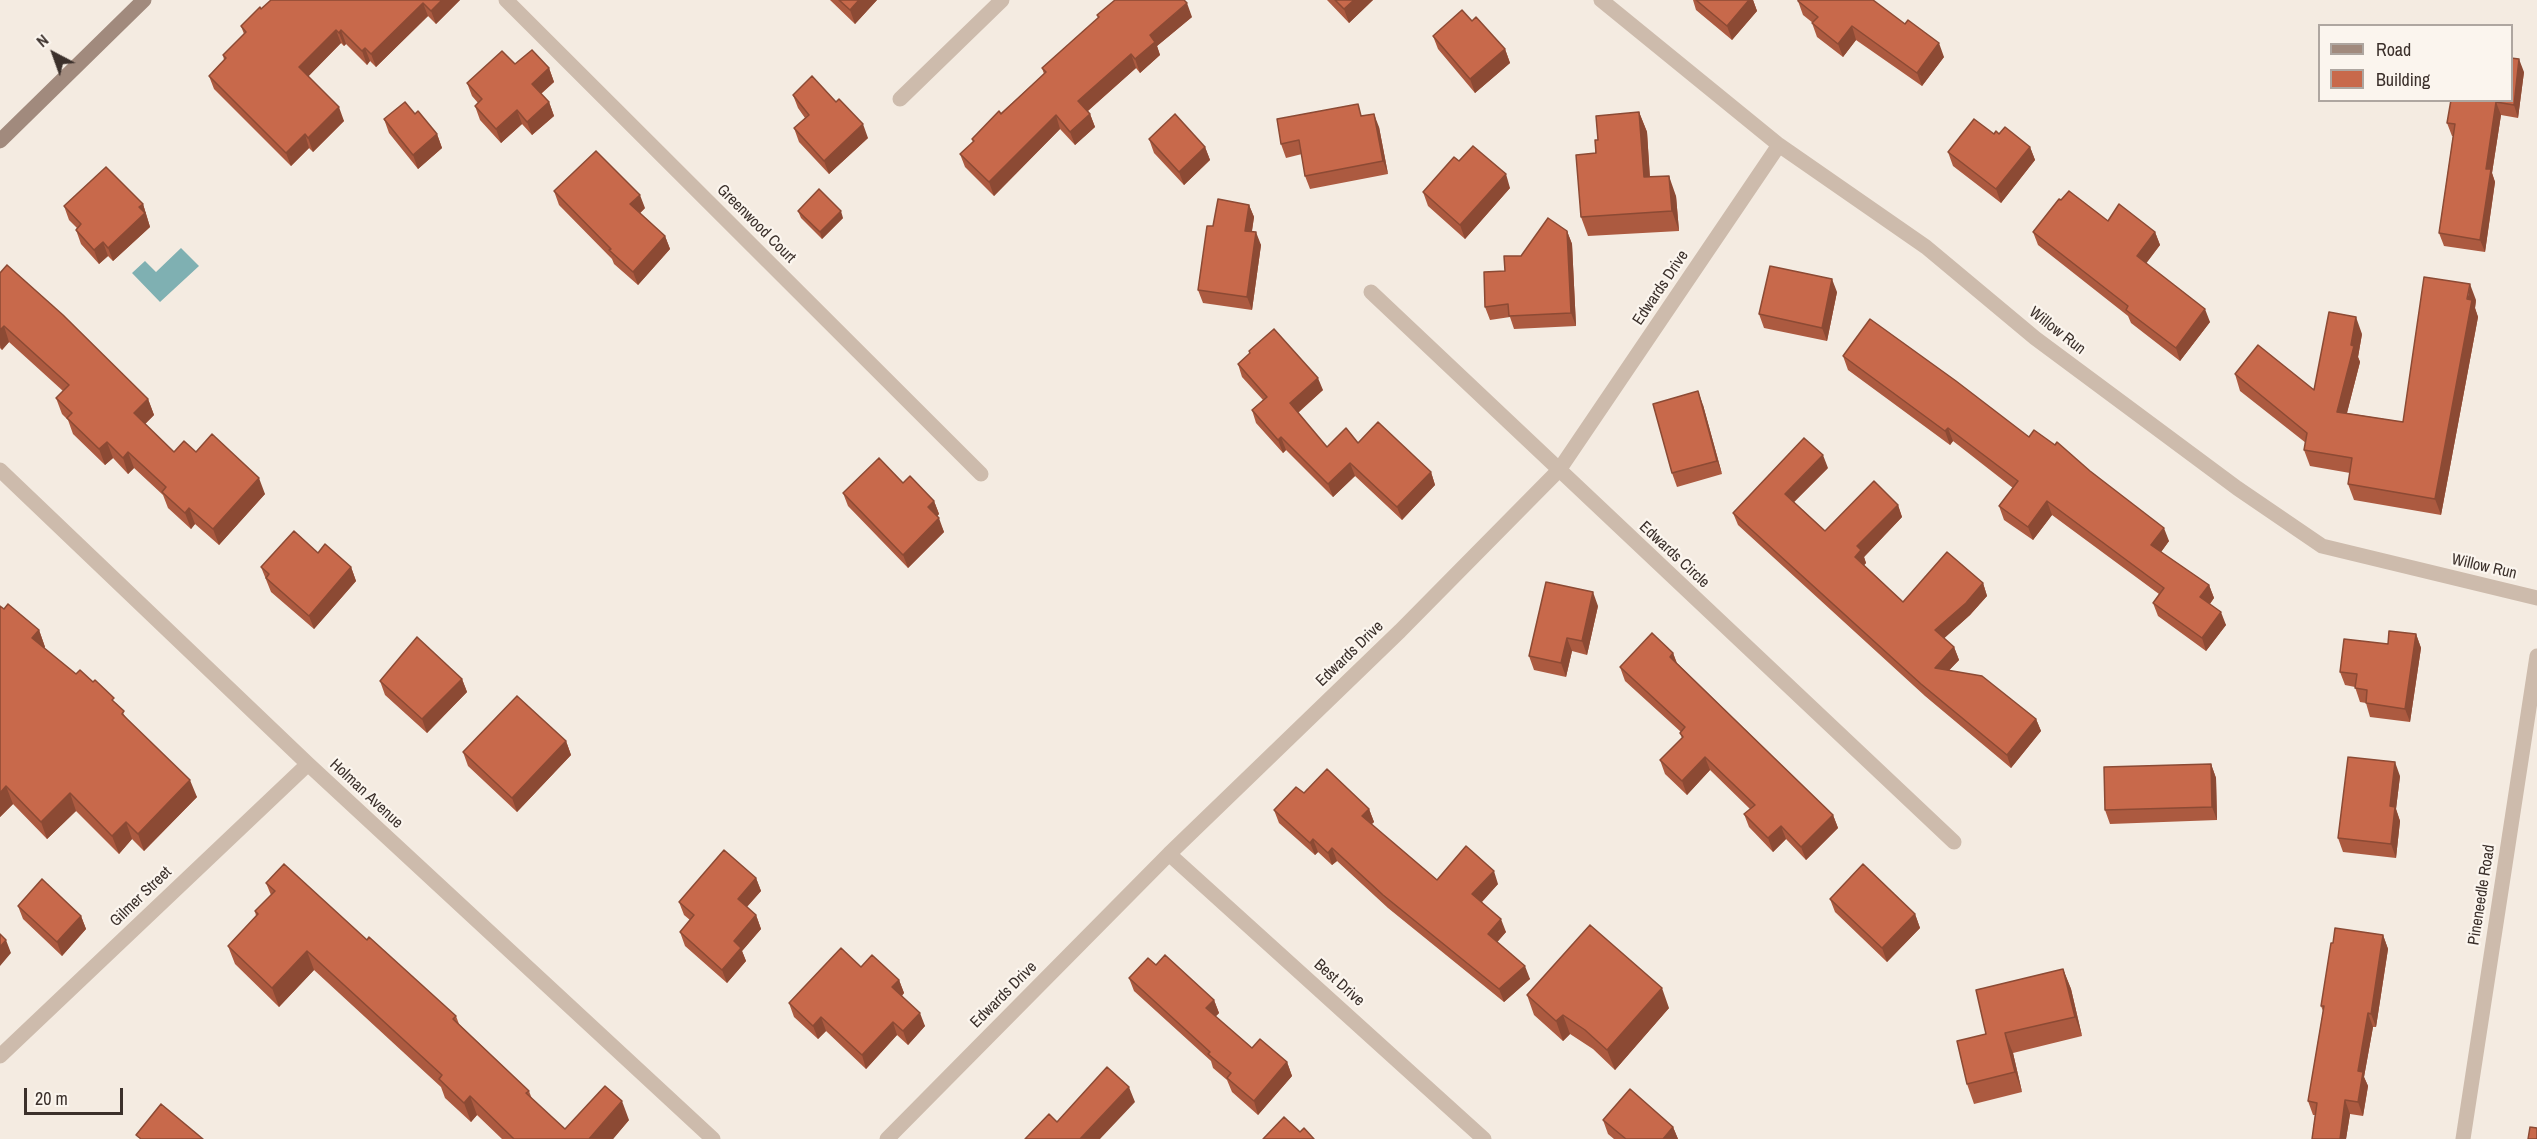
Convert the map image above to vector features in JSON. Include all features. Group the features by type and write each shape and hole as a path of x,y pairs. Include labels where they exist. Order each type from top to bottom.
{"main road":[{"path":"0,141 144,0"}],"street":[{"name":"Greenwood Court","path":"506,0 981,474"},
{"path":"900,99 1002,0"},
{"name":"Willow Run","path":"1601,0 1779,145 1926,247 2053,352 2236,488 2322,546 2537,598"},
{"name":"Edwards Drive","path":"887,1139 1169,854 1400,631 1559,470 1779,145"},
{"name":"Edwards Circle","path":"1371,292 1954,842"},
{"name":"Holman Avenue","path":"0,470 308,764 713,1139"},
{"name":"Pineneedle Road","path":"2463,1139 2537,656"},
{"name":"Gilmer Street","path":"0,1056 308,764"},
{"name":"Best Drive","path":"1169,854 1484,1139"}],"water":[{"path":"181,248 199,266 160,302 132,273 145,261 156,272"}],"building":[{"path":"271,0 442,0 431,11 423,3 371,54 365,48 362,51 341,30 339,33 336,30 299,67 339,107 308,138 305,134 286,153 209,76 226,58 223,55 246,32 241,26 260,7 261,9"},
{"path":"839,0 859,0 850,10"},
{"path":"1115,0 1184,0 1187,3 1150,35 1155,42 1135,59 1131,54 1078,101 1090,114 1070,132 1056,115 989,182 960,154 999,111 1001,114 1046,72 1042,68"},
{"path":"1335,0 1354,0 1344,9"},
{"path":"1696,0 1749,0 1727,26"},
{"path":"1798,0 1873,0 1905,24 1908,20 1939,43 1917,73 1852,26 1838,44 1812,23 1818,17"},
{"path":"1462,10 1472,21 1476,17 1505,49 1470,79 1433,36"},
{"path":"532,50 549,68 532,84 549,102 527,122 517,110 496,129 475,106 482,99 467,83 502,51 515,64"},
{"path":"2513,58 2519,59 2514,105 2496,102 2513,102"},
{"path":"812,76 836,102 839,99 863,124 824,161 794,128 809,115 793,95"},
{"path":"405,102 415,114 418,111 437,134 413,155 384,119"},
{"path":"2451,102 2496,102 2486,169 2491,169 2480,240 2439,233 2455,124 2447,123"},
{"path":"1358,104 1361,116 1374,114 1383,161 1305,176 1299,140 1281,144 1277,119"},
{"path":"1639,112 1644,177 1669,176 1672,211 1581,217 1576,155 1596,153 1595,140 1598,140 1596,116"},
{"path":"1175,114 1205,147 1179,172 1149,139"},
{"path":"1974,119 1994,134 1996,131 1999,134 2005,127 2030,147 1996,189 1948,152"},
{"path":"1473,146 1506,174 1460,225 1423,192 1454,157 1459,161"},
{"path":"596,151 640,195 630,204 665,236 633,272 609,250 611,249 554,191"},
{"path":"106,167 143,204 139,207 145,213 108,248 103,242 94,250 76,230 81,224 64,206"},
{"path":"819,189 841,211 820,232 798,211"},
{"path":"2069,191 2108,221 2119,204 2155,232 2137,256 2205,309 2176,348 2126,310 2128,306 2033,232 2059,199 2061,200"},
{"path":"1218,199 1249,205 1245,231 1256,232 1247,297 1198,290 1207,226 1213,226"},
{"path":"1548,218 1567,231 1571,313 1509,316 1508,304 1485,307 1484,272 1505,271 1504,256 1521,256"},
{"path":"7,265 63,315 148,399 134,413 174,452 184,441 196,452 212,434 259,478 213,529 189,508 185,513 162,492 166,487 128,452 123,458 107,442 99,449 67,418 72,413 56,398 69,385 4,326 0,330 0,273"},
{"path":"1770,266 1832,279 1822,328 1759,314"},
{"path":"2424,277 2470,284 2467,299 2472,300 2435,499 2348,484 2352,458 2304,450 2307,433 2235,374 2258,345 2314,390 2329,312 2356,317 2351,345 2354,346 2337,412 2403,422"},
{"path":"1870,319 2029,437 2034,430 2055,445 2057,442 2090,471 2164,528 2151,545 2209,585 2200,597 2221,612 2202,638 2153,603 2164,588 2047,501 2028,527 1999,506 2018,481 1948,428 1945,431 1843,356"},
{"path":"1274,329 1318,378 1290,403 1327,447 1346,428 1358,443 1378,422 1431,472 1397,507 1350,463 1328,484 1281,437 1278,440 1252,410 1267,397 1238,364"},
{"path":"1698,391 1717,461 1672,473 1653,404"},
{"path":"1804,438 1823,455 1785,494 1825,531 1874,481 1898,505 1857,546 1861,550 1855,557 1903,602 1947,552 1983,583 1966,603 1935,630 1954,647 1935,668 1982,676 2036,719 2007,755 1921,684 1733,513"},
{"path":"879,458 903,483 910,476 934,501 928,507 939,518 903,555 843,493"},
{"path":"294,531 318,553 325,544 351,567 309,616 266,578 269,574 261,567"},
{"path":"1546,582 1593,592 1582,641 1567,638 1561,663 1529,656"},
{"path":"8,604 39,630 32,638 76,674 80,670 93,682 95,680 114,698 112,700 124,711 122,714 190,780 138,834 126,822 112,836 70,793 41,822 6,786 0,793 0,606 4,609"},
{"path":"2389,631 2416,634 2405,709 2366,703 2367,690 2355,688 2357,674 2340,672 2344,639 2388,644"},
{"path":"1652,633 1673,653 1670,657 1833,815 1801,847 1781,826 1768,838 1744,814 1755,805 1705,757 1682,781 1660,760 1683,737 1680,733 1685,727 1620,667"},
{"path":"417,637 462,679 422,719 380,681"},
{"path":"517,696 566,741 512,798 463,752"},
{"path":"2348,757 2395,762 2390,806 2395,807 2391,844 2338,838"},
{"path":"2211,764 2212,807 2105,810 2104,767"},
{"path":"1327,769 1369,809 1362,816 1437,880 1466,846 1494,871 1472,894 1501,919 1488,934 1525,966 1499,989 1383,895 1332,848 1328,853 1313,839 1310,843 1274,810 1296,787 1304,793"},
{"path":"724,850 756,878 738,899 756,915 734,941 741,948 722,970 680,932 694,915 679,902"},
{"path":"284,864 367,940 369,937 456,1016 453,1019 529,1091 526,1093 565,1129 605,1086 622,1101 589,1139 514,1139 470,1096 464,1103 439,1079 442,1075 307,951 272,988 228,946 258,914 255,911 275,891 266,883"},
{"path":"1863,864 1915,914 1882,948 1830,899"},
{"path":"42,879 81,916 57,942 18,906"},
{"path":"1590,925 1662,988 1607,1050 1585,1030 1563,1015 1556,1021 1527,995"},
{"path":"2335,928 2383,935 2371,1014 2368,1013 2358,1071 2363,1072 2358,1102 2345,1100 2340,1139 2312,1139 2317,1103 2308,1101 2324,1006 2321,1006"},
{"path":"0,934 6,940 0,947"},
{"path":"841,948 861,967 872,955 899,980 892,987 920,1013 903,1031 893,1022 862,1055 821,1017 813,1026 789,1003"},
{"path":"1165,955 1214,1000 1206,1008 1252,1048 1260,1039 1287,1062 1254,1101 1227,1078 1231,1073 1208,1054 1210,1052 1129,978 1148,958 1156,965"},
{"path":"2063,969 2075,1017 2005,1033 2015,1072 1967,1084 1957,1041 1986,1034 1976,990"},
{"path":"1107,1067 1129,1087 1080,1139 1025,1139 1049,1114 1057,1122"},
{"path":"1630,1089 1673,1127 1663,1139 1626,1139 1603,1120"},
{"path":"161,1104 203,1139 141,1139 136,1135"},
{"path":"1284,1117 1300,1132 1304,1128 1314,1139 1263,1139"},
{"path":"2530,1127 2537,1128 2537,1139 2528,1139"}]}
